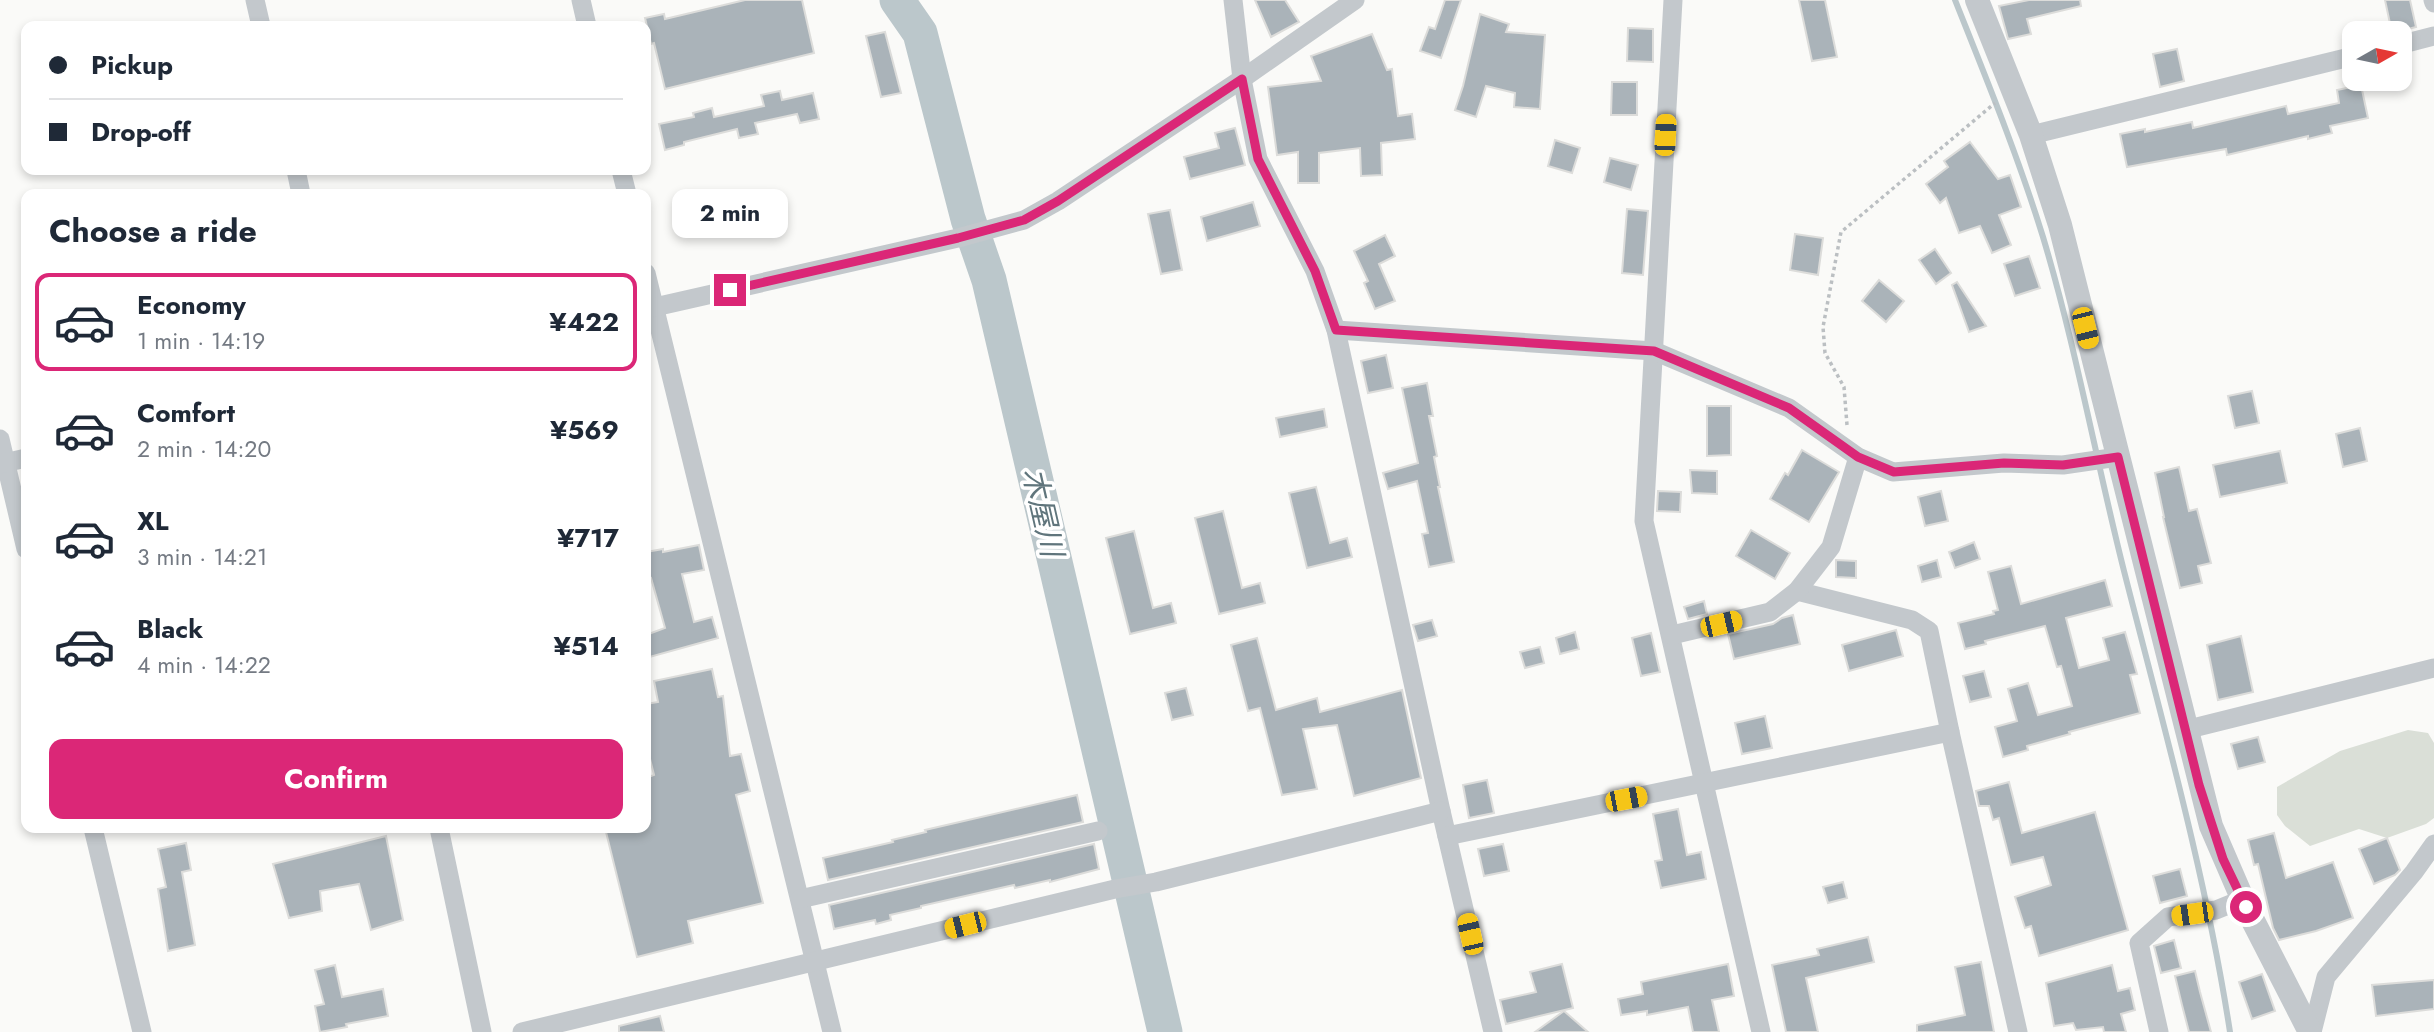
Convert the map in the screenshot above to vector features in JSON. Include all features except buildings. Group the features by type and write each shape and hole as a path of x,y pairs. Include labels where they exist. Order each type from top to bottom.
{"street":[{"path":"255,0 260,21"},
{"path":"581,0 586,21"},
{"path":"1233,0 1242,79 1258,159 1315,271 1336,330 1441,811 1493,1032"},
{"path":"651,308 958,238 1024,220 1058,201 1242,79 1355,0"},
{"path":"1673,0 1644,521 1761,1032"},
{"path":"1977,0 2031,135 2060,225 2211,826 2243,899 2311,1032"},
{"path":"2412,42 2434,36"},
{"path":"2031,135 2342,59"},
{"path":"651,312 832,1032"},
{"path":"1336,330 1654,351 1789,408 1852,453 1894,472 2004,463 2063,465 2118,457"},
{"path":"0,439 3,464 21,531"},
{"path":"1672,635 1770,612 1797,591 1831,547 1852,453"},
{"path":"3,464 21,459"},
{"path":"1797,591 1912,620 1929,631 2018,1032"},
{"path":"2185,730 2434,668"},
{"path":"1447,836 1950,732"},
{"path":"522,1032 576,1026 815,962 1115,889 1156,882 1441,811"},
{"path":"800,899 1098,831"},
{"path":"94,833 142,1032"},
{"path":"440,833 482,1032"},
{"path":"2311,1032 2326,977 2414,872 2434,844"},
{"path":"2159,1032 2138,943 2168,917 2216,910 2243,899"}],"path":[{"path":"1852,453 1844,387 1825,353 1823,327 1840,232 2013,89"}],"shaded area":[{"path":"2408,730 2428,733 2434,743 2434,818 2426,824 2387,838 2359,829 2310,846 2285,826 2277,815 2277,787 2340,751"}],"waterway":[{"name":"木屋川","path":"897,0 920,33 968,219 989,280 1165,1032"},
{"path":"1955,0 2023,177 2055,278 2124,571 2196,858 2230,1032"}],"route":[{"path":"730,290 958,238 1024,220 1058,201 1242,79 1258,159 1315,271 1336,330 1654,351 1789,408 1858,457 1894,472 2004,463 2063,465 2118,457 2199,785 2223,859 2246,907"}]}
